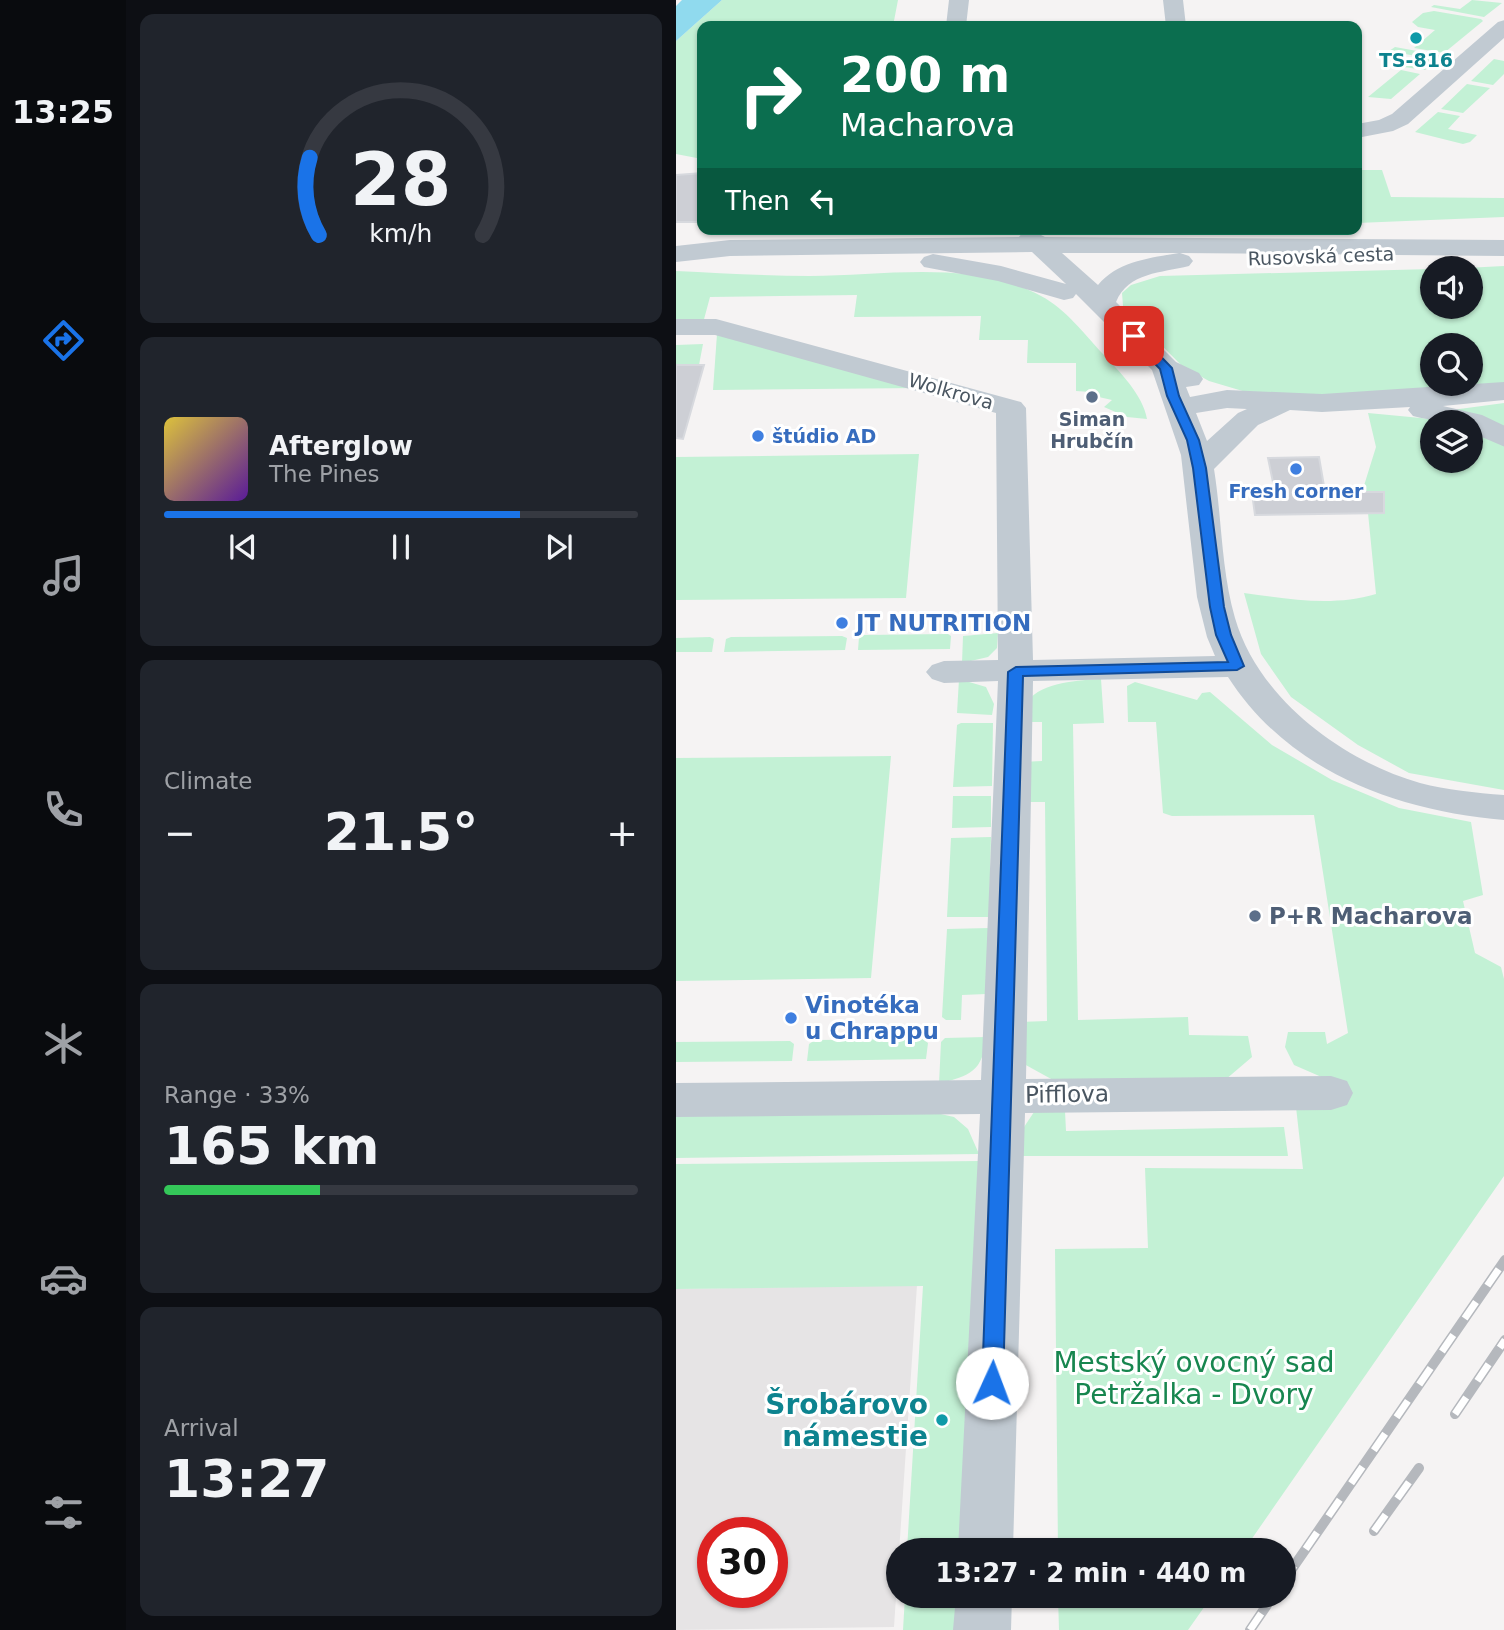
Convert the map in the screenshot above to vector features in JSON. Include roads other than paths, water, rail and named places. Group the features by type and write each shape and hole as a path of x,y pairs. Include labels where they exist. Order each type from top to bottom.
{"street":[{"path":"957,21 959,0"},
{"path":"1172,0 1175,21"},
{"path":"1362,130 1385,126 1400,119 1504,26"},
{"name":"Rusovská cesta","path":"930,253 957,235"},
{"name":"Rusovská cesta","path":"676,255 792,262 1105,246 1504,250"},
{"path":"1027,249 1064,292 1176,402 1222,410 1282,403 1355,402 1504,391"},
{"path":"1027,249 1102,303 1166,368 1219,391 1282,403"},
{"name":"Rusovská cesta","path":"1027,249 1180,261 1504,250"},
{"name":"Rusovská cesta","path":"930,253 1064,292"},
{"name":"Rusovská cesta","path":"1102,303 1105,290 1119,277 1147,267 1180,261"},
{"name":"Wolkrova","path":"676,327 716,327 1011,408 1016,672"},
{"path":"1166,368 1176,402 1193,440 1217,607 1223,635 1237,666 1272,709 1354,770 1377,781 1432,797 1504,808"},
{"path":"1355,402 1456,416 1486,426 1504,438"},
{"path":"1199,468 1230,434 1248,419 1282,403"},
{"path":"944,673 1237,666"},
{"path":"985,1538 1016,672"},
{"name":"Pifflova","path":"676,1100 1331,1093"},
{"path":"982,1630 983,1608"}],"water":[{"path":"682,0 722,0 676,41 676,6"}],"railway":[{"path":"1296,1563 1505,1260"},
{"path":"1455,1414 1505,1340"},
{"path":"1374,1531 1419,1468"},
{"path":"1250,1630 1265,1608"}],"place":[{"name":"TS-816","path":"1416,38"},
{"name":"Siman Hrubčín","path":"1092,397"},
{"name":"štúdio AD","path":"758,436"},
{"name":"Fresh corner","path":"1296,469"},
{"name":"JT NUTRITION","path":"842,623"},
{"name":"P+R Macharova","path":"1255,916"},
{"name":"Vinotéka u Chrappu","path":"791,1018"},
{"name":"Šrobárovo námestie","path":"942,1420"}],"park label":[{"name":"Mestský ovocný sad Petržalka - Dvory","path":"1194,1378"}]}
